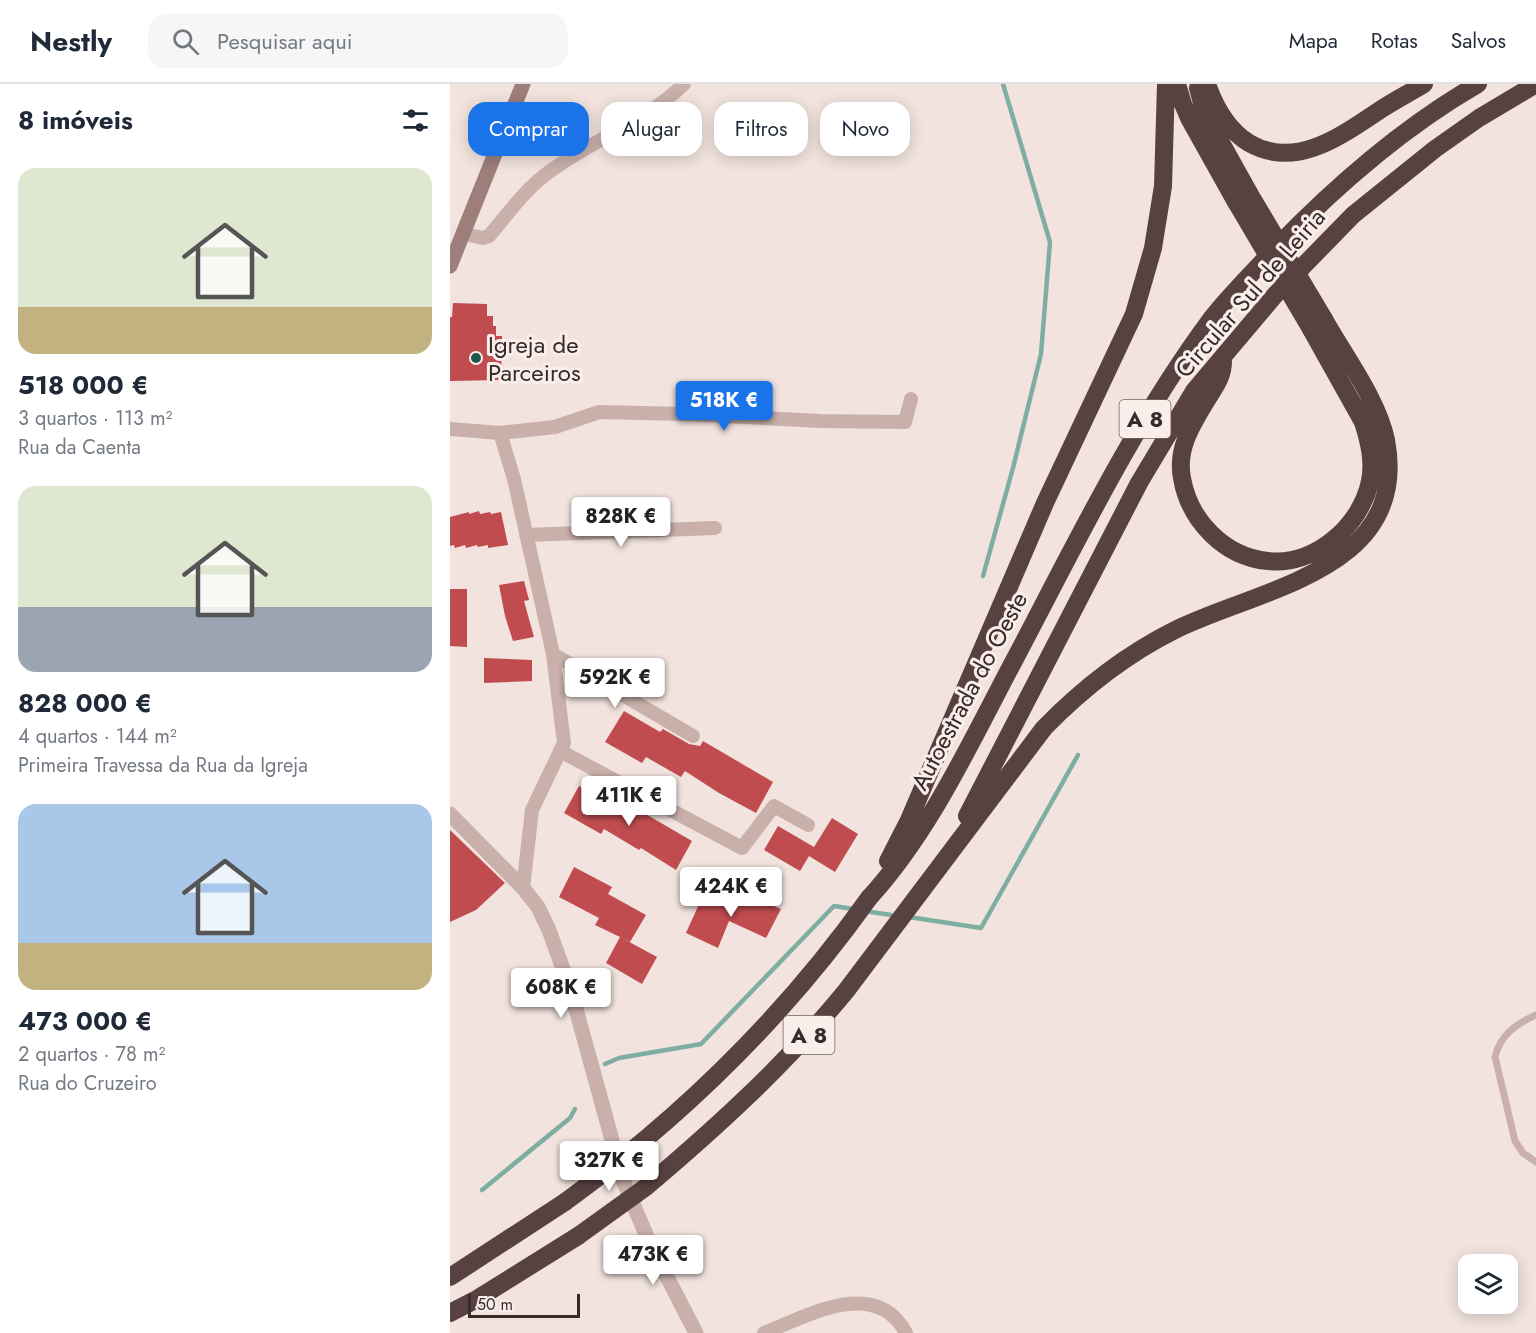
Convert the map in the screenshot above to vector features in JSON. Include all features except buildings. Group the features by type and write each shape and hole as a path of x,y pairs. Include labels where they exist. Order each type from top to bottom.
{"highway":[{"path":"909,834 1045,503 1134,314 1153,248 1163,186 1166,84"},
{"path":"945,858 1044,728 1100,676 1122,660 1175,630 1214,612 1274,591 1340,558 1361,539 1377,514 1383,499 1389,464 1386,439 1375,408 1317,324 1243,198 1189,118 1177,84"},
{"path":"1197,84 1205,114 1243,198"},
{"path":"1207,84 1215,104 1233,130 1254,145 1279,153 1303,151 1332,141 1424,84"},
{"name":"Autoestrada do Oeste","path":"450,1277 565,1202 641,1144 716,1077 797,990 884,881 909,834 978,728 1106,487 1168,381 1214,316 1295,228 1356,170 1430,114 1478,84"},
{"name":"Circular Sul de Leiria","path":"945,858 1139,483 1194,391 1275,296 1353,214 1435,148 1536,84"},
{"path":"1223,356 1223,373 1194,420 1185,440 1180,459 1181,477 1186,496 1203,525 1228,549 1268,561 1291,559 1312,553 1326,545 1351,522 1366,495 1371,469 1368,439 1363,422 1317,324"},
{"name":"A 8","path":"450,1313 477,1299 578,1236 646,1187 745,1101 813,1031 846,991 945,858"}],"main road":[{"path":"450,266 523,84"}],"street":[{"path":"464,234 483,238 489,236 548,172 595,142 643,116 684,84"},
{"path":"450,429 500,433 555,427 599,412 905,422 910,399"},
{"path":"500,433 514,479 553,654 564,743 532,810 524,888"},
{"path":"526,535 715,528"},
{"path":"553,654 693,736"},
{"path":"560,751 742,848 774,806 808,825"},
{"path":"450,814 524,888 538,907 549,930 571,991 628,1196 696,1333"},
{"path":"764,1333 831,1306 848,1303 864,1303 878,1308 894,1317 906,1333"}],"lane":[{"path":"1536,1015 1509,1031 1498,1044 1495,1057 1515,1141 1523,1153 1536,1162"}],"waterway":[{"path":"983,576 1041,354 1050,242 1003,84"},
{"path":"909,917 981,928 1078,755"},
{"path":"605,1064 619,1058 701,1044 834,906 853,909"},
{"path":"864,911 898,916"},
{"path":"482,1190 570,1118 575,1109"}],"place":[{"name":"Igreja de Parceiros","path":"476,358"}]}
